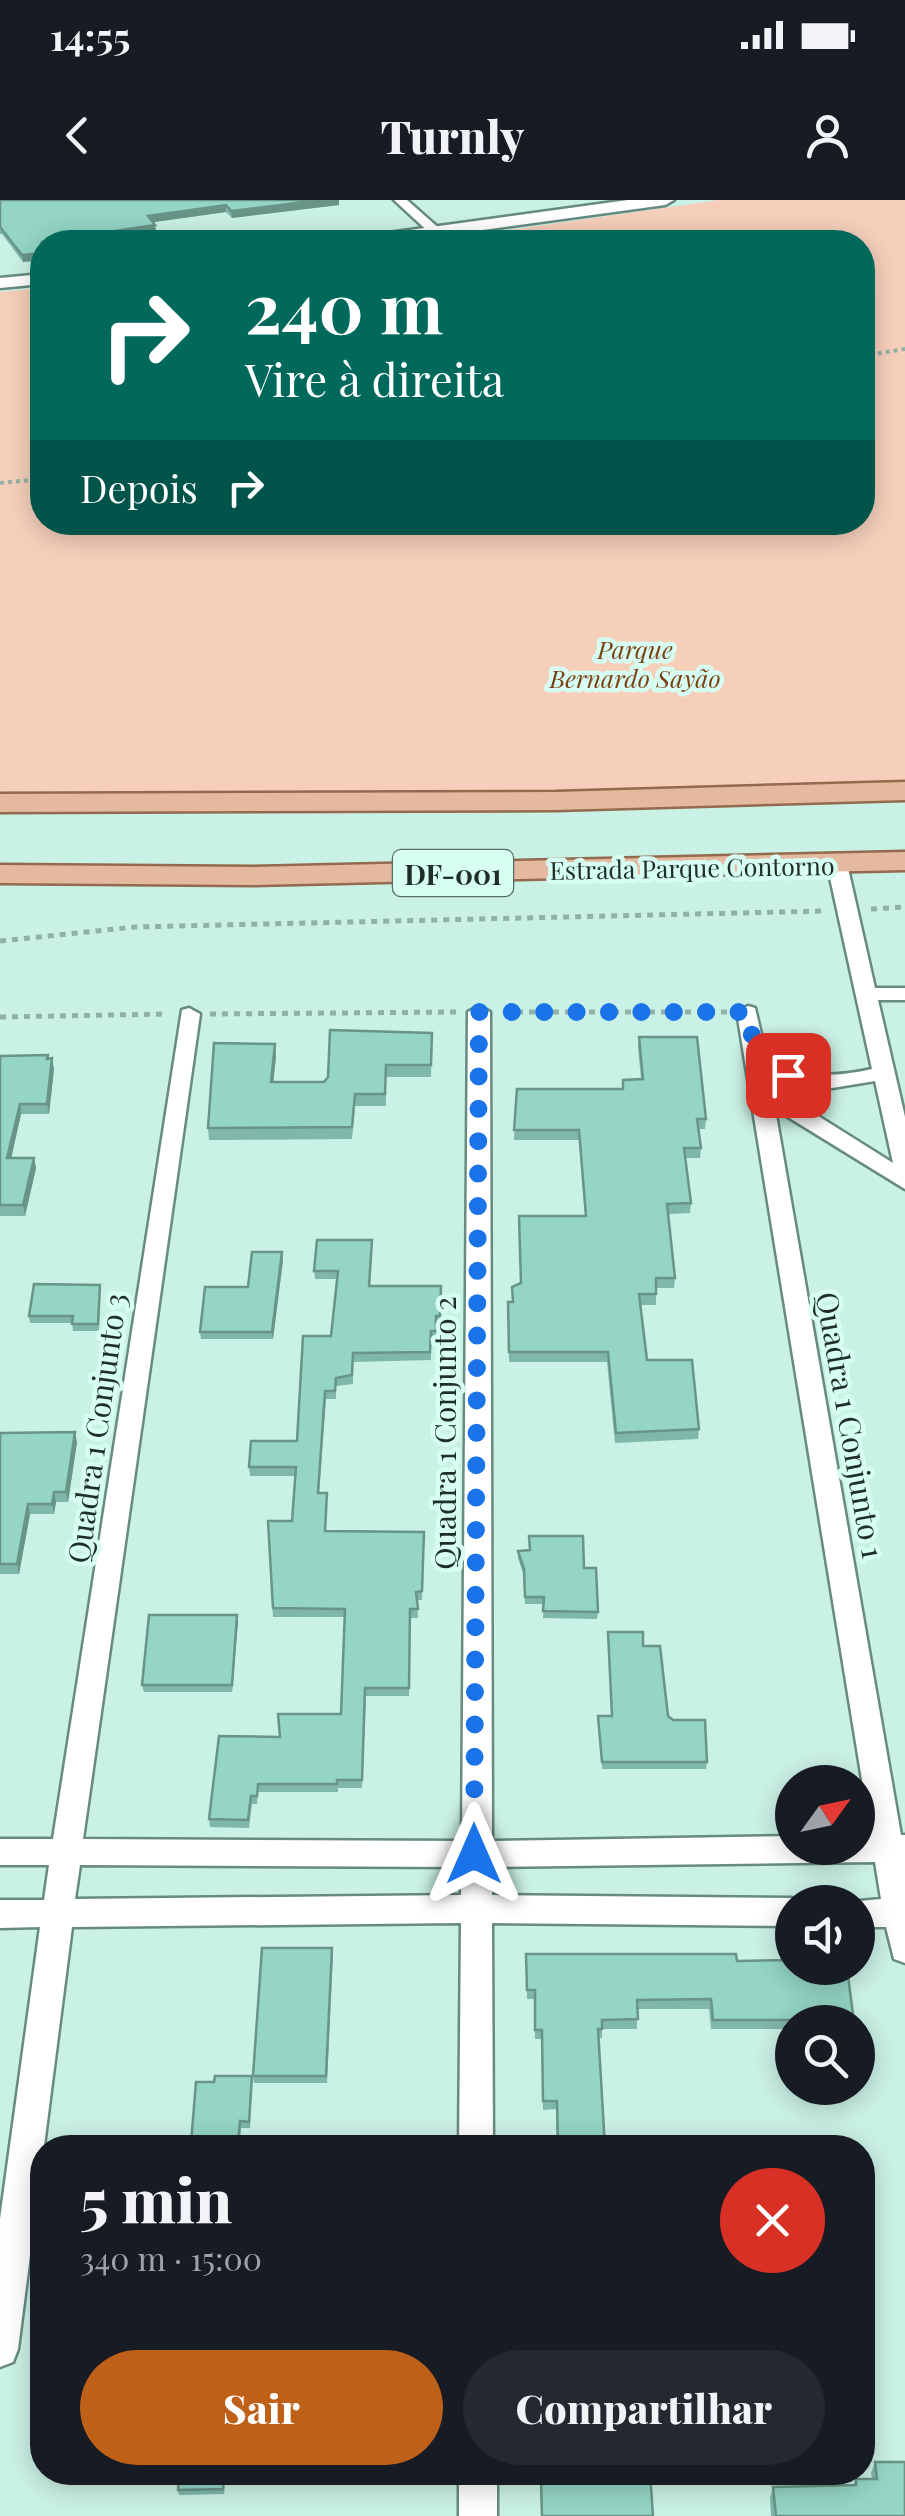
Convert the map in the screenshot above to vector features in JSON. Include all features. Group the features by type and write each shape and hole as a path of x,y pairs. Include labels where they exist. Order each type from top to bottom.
{"main road":[{"path":"0,803 556,801 905,792"},
{"name":"Estrada Parque Contorno","path":"0,874 254,876 905,861"}],"street":[{"path":"400,200 434,230"},
{"path":"450,230 665,200"},
{"path":"0,283 30,280"},
{"path":"837,864 869,994 891,1060 905,1167"},
{"path":"869,994 905,994"},
{"name":"Quadra 1 Conjunto 2","path":"476,2135 479,1012"},
{"name":"Quadra 1 Conjunto 1","path":"748,1012 897,1848 905,1949"},
{"name":"Quadra 1 Conjunto 3","path":"0,2349 66,1852 190,1014"},
{"path":"756,1059 804,1083 824,1086 891,1060"},
{"path":"762,1090 905,1181"},
{"path":"0,1852 474,1854 897,1848"},
{"path":"0,1914 475,1909 775,1912"},
{"path":"875,1913 902,1914"},
{"path":"478,2485 478,2516"}],"path":[{"path":"875,354 905,348"},
{"path":"0,483 30,480"},
{"path":"0,941 136,927 905,907"},
{"path":"0,1018 748,1012"}],"green space":[{"name":"Parque Bernardo Sayão","path":"719,200 905,200 905,797 820,803 0,803 0,292 30,289 30,535 875,535 875,230 509,230"}],"building":[{"path":"0,200 321,200 231,211 226,205 148,216 155,225 122,230 30,230 30,254 22,255 0,227"},
{"path":"330,1030 432,1033 431,1065 386,1065 385,1094 355,1094 352,1127 208,1128 214,1043 275,1044 271,1082 324,1082 328,1077"},
{"path":"639,1037 697,1037 706,1119 697,1119 701,1148 684,1148 691,1203 667,1204 675,1278 656,1278 656,1294 639,1294 647,1360 692,1360 699,1429 616,1433 608,1352 509,1352 508,1302 513,1302 512,1287 521,1283 519,1216 586,1216 579,1130 514,1130 517,1089 623,1089 623,1080 643,1079"},
{"path":"48,1055 47,1059 52,1058 47,1104 20,1104 7,1158 34,1158 23,1205 0,1205 0,1056"},
{"path":"317,1240 372,1240 369,1286 441,1286 440,1316 436,1316 436,1331 431,1331 430,1352 353,1353 352,1375 336,1378 335,1391 325,1391 318,1493 327,1493 325,1531 424,1532 422,1591 416,1592 418,1609 410,1609 409,1688 365,1688 362,1780 337,1780 337,1784 258,1784 257,1796 251,1796 248,1820 209,1819 219,1736 280,1737 278,1714 341,1714 345,1609 273,1608 268,1521 292,1521 296,1467 249,1467 251,1441 297,1441 303,1336 331,1336 338,1271 314,1271"},
{"path":"252,1252 282,1252 272,1332 200,1332 205,1287 248,1287"},
{"path":"34,1284 100,1285 98,1324 72,1324 73,1316 29,1316"},
{"path":"75,1432 66,1492 54,1492 52,1504 28,1504 17,1564 0,1564 0,1433"},
{"path":"529,1536 583,1536 584,1568 596,1568 598,1612 543,1611 544,1597 525,1597 524,1569 518,1551 530,1550"},
{"path":"149,1615 237,1615 232,1685 142,1685"},
{"path":"608,1632 643,1632 643,1646 660,1646 668,1716 673,1720 705,1720 707,1762 602,1762 598,1716 612,1716"},
{"path":"262,1948 332,1948 326,2076 253,2076"},
{"path":"526,1954 736,1954 737,1961 775,1960 775,1985 849,1985 852,2005 775,2005 775,2020 713,2020 711,1999 637,2000 638,2019 602,2020 602,2029 598,2029 604,2135 558,2135 557,2101 543,2101 542,2030 535,2030 535,1990 527,1990"},
{"path":"215,2076 252,2076 249,2122 240,2121 239,2135 192,2135 196,2082 214,2082"},
{"path":"875,2462 905,2462 905,2516 776,2516 773,2487 875,2485"},
{"path":"178,2485 223,2485 223,2489 178,2490"},
{"path":"541,2485 651,2485 653,2516 542,2516"}],"route":[{"path":"474,1854 479,1012 748,1012 756,1059 788,1075"}]}
